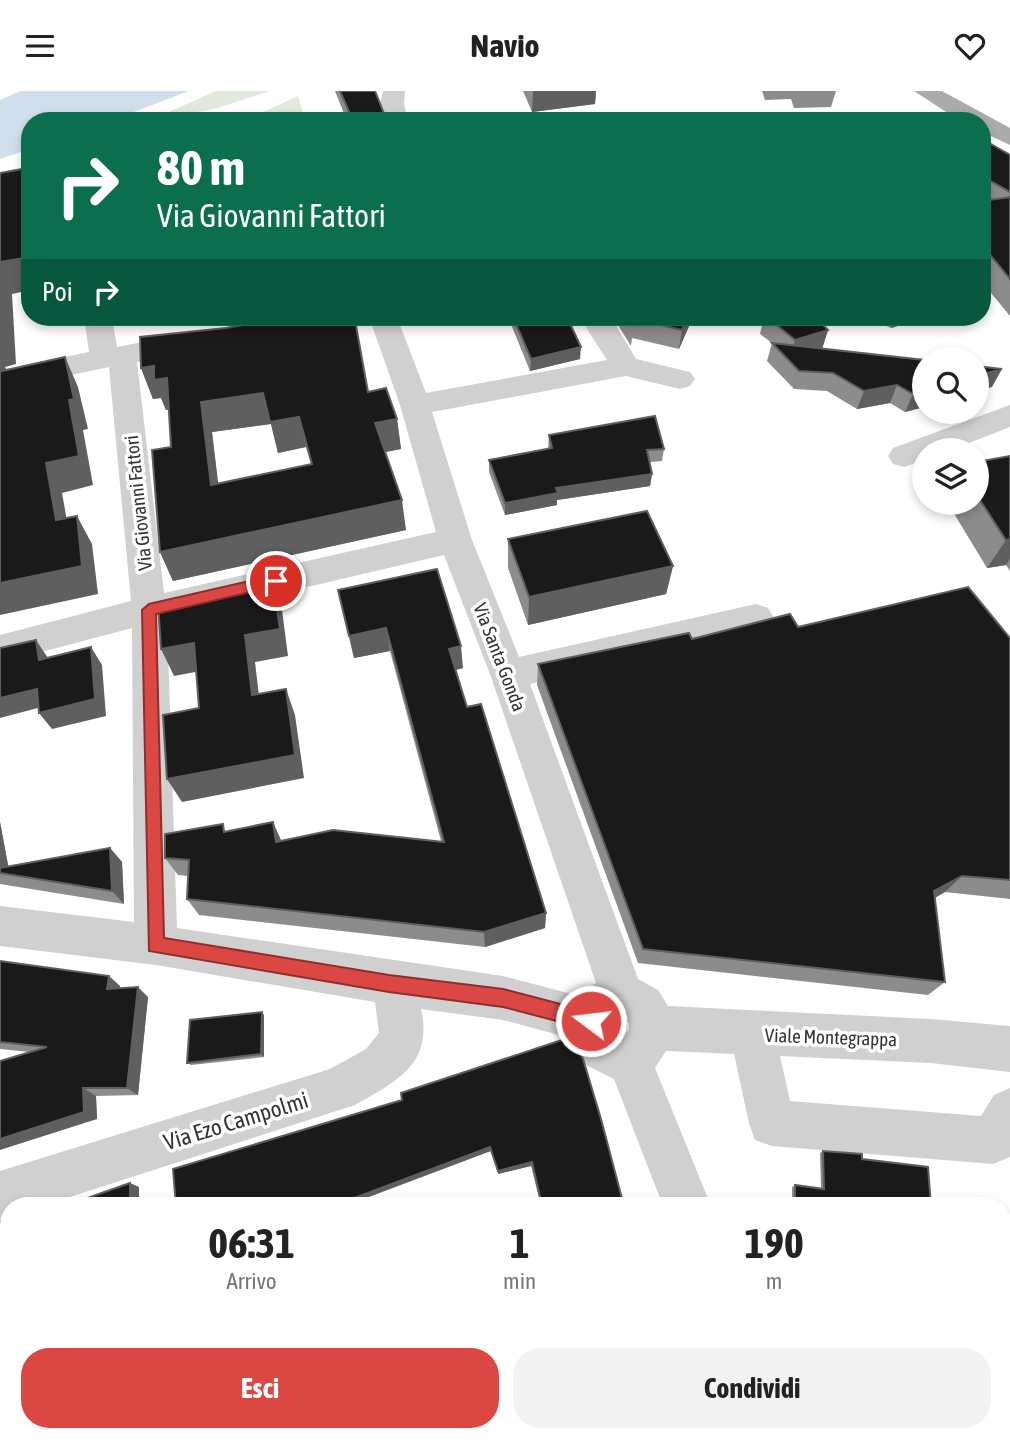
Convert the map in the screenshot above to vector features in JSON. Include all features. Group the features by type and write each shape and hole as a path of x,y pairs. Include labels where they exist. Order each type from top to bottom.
{"main road":[{"path":"925,91 962,112"},
{"path":"991,128 1010,138"}],"street":[{"path":"394,91 394,112"},
{"name":"Via Giovanni Fattori","path":"101,326 113,357 149,610 156,945"},
{"name":"Via Santa Gonda","path":"386,326 415,405 456,540 508,674 606,1009 591,1031 600,1048 609,1054 640,1043"},
{"path":"600,326 626,366"},
{"path":"0,380 176,344"},
{"path":"415,405 626,366 680,379"},
{"path":"904,456 1010,415"},
{"path":"0,649 149,610 456,540"},
{"path":"508,674 756,618"},
{"path":"0,926 156,945 389,983 606,1009"},
{"name":"Via Ezo Campolmi","path":"0,1195 339,1089 389,1060 402,1033 399,1002 389,983"},
{"path":"752,1034 772,1123 993,1140 1010,1111"},
{"name":"Viale Montegrappa","path":"640,1043 752,1034 932,1041 1010,1049"},
{"path":"640,1043 684,1197"}],"shaded area":[{"path":"216,91 270,91 218,108 196,112 168,112"},
{"path":"298,96 302,112 263,112"}],"water":[{"path":"21,91 189,91 134,112 21,112 21,152 0,159 0,100"}],"building":[{"path":"340,91 375,91 383,112 349,112"},
{"path":"991,144 1010,155 1010,192 991,181"},
{"path":"21,169 21,258 0,262 0,173"},
{"path":"1010,197 1010,279 991,256 991,200"},
{"path":"237,326 356,326 368,392 386,388 397,419 375,423 402,500 160,552 152,450 171,447 167,378 154,380 154,366 141,368 140,337","holes":["263,393 270,422 299,417 312,464 211,485 201,402"]},
{"path":"517,326 571,326 581,347 531,359"},
{"path":"666,326 684,326 682,330"},
{"path":"778,326 824,326 828,330 795,340"},
{"path":"772,343 912,359 912,393 897,385 864,391 833,373 799,371"},
{"path":"65,357 74,399 69,400 79,456 46,463 56,520 77,516 82,566 0,583 0,359 2,371"},
{"path":"989,368 1002,369 989,372"},
{"path":"655,416 664,449 647,450 652,474 556,488 558,493 505,503 489,460 552,448 549,435"},
{"path":"1010,456 1010,539 1006,540 989,514 989,460"},
{"path":"647,511 673,566 529,597 508,539"},
{"path":"437,569 461,646 449,649 467,707 481,704 546,913 484,932 187,899 189,860 165,858 165,834 223,824 224,832 273,822 276,842 333,830 444,842 386,628 349,636 338,590"},
{"path":"273,582 280,629 245,635 252,695 286,689 295,755 167,779 163,715 199,708 194,643 161,649 158,602"},
{"path":"968,587 1010,638 1010,880 962,876 934,891 945,982 643,949 538,664 689,633 692,639 790,614 798,627"},
{"path":"36,640 39,660 91,647 95,699 39,713 37,689 0,698 0,648"},
{"path":"110,848 112,891 0,873 0,868"},
{"path":"0,961 109,976 107,989 138,987 127,1088 83,1088 84,1112 0,1139 0,1061 47,1047 0,1042"},
{"path":"262,1012 261,1054 187,1063 190,1020"},
{"path":"571,1037 583,1059 622,1197 540,1197 532,1162 498,1171 490,1147 357,1197 175,1197 173,1169 402,1100 401,1093"},
{"path":"823,1151 862,1154 862,1159 928,1167 930,1197 795,1197 795,1185 824,1189"},
{"path":"130,1183 130,1197 90,1197"}],"route":[{"path":"276,581 149,610 156,945 389,983 503,998 591,1021"}]}
